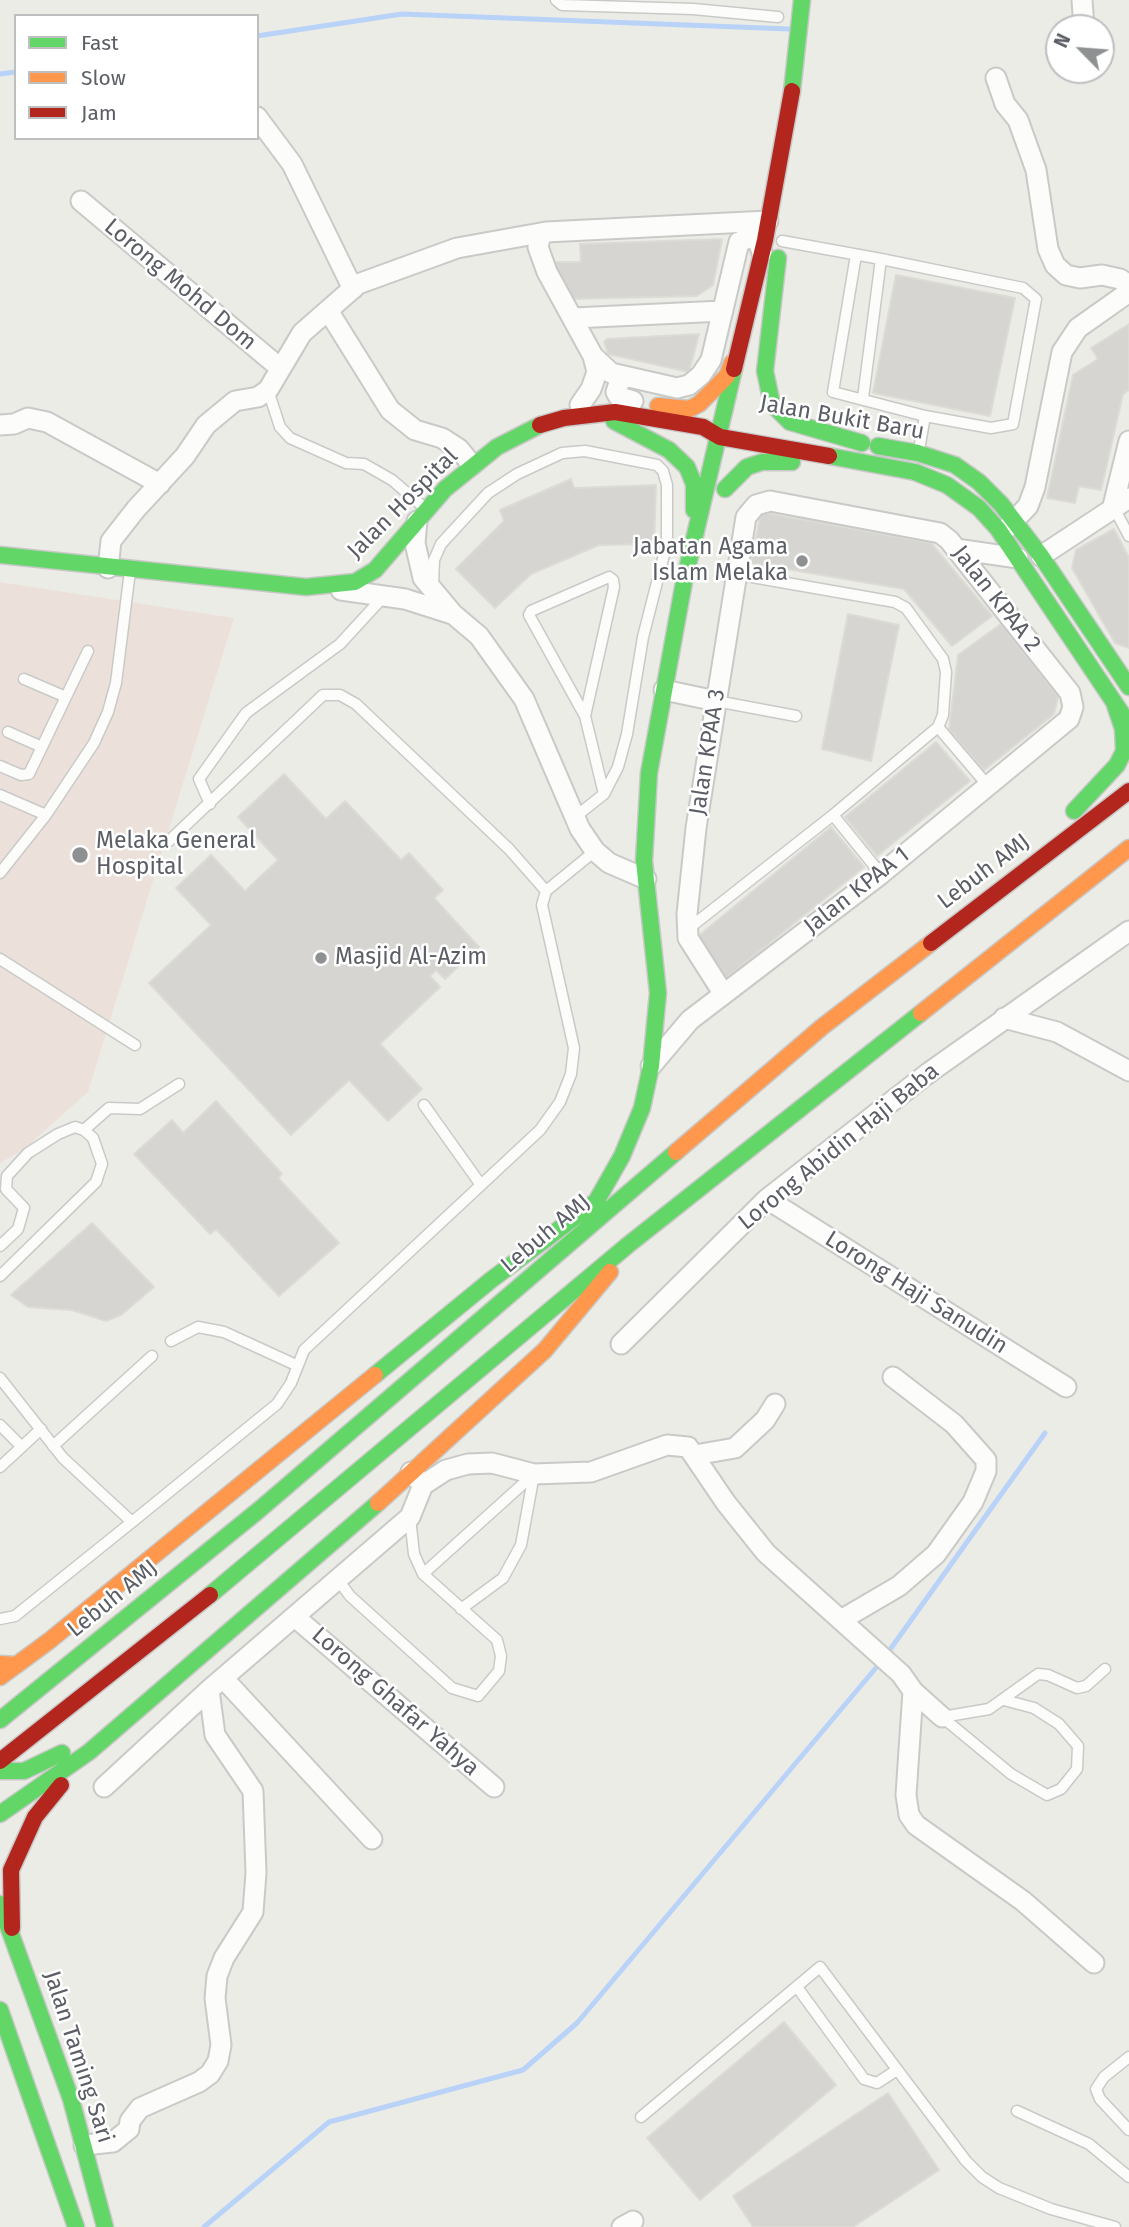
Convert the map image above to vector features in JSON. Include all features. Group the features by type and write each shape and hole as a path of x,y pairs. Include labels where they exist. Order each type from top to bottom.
{"main road":[{"name":"Jalan Bukit Baru","path":"684,582 742,338 778,230 802,0"},
{"name":"Jalan Bukit Baru","path":"749,385 770,256 778,230"},
{"path":"770,256 765,371 772,404 790,422 862,443"},
{"path":"587,409 603,400 633,401 673,409 689,409 699,404 727,376 742,338"},
{"path":"587,409 640,433 669,450 687,467 694,484 695,498 684,582 677,693 649,773 643,861 658,993 651,1066 642,1108 622,1156 597,1200"},
{"name":"Jalan Hospital","path":"0,555 306,587 342,584 365,577 421,514 472,465 529,429 587,409 703,426 723,421"},
{"path":"723,421 740,423 724,495 737,475 762,462 784,461 831,468 870,464"},
{"name":"Jalan Hospital","path":"703,426 720,437"},
{"name":"Jalan Bukit Baru","path":"767,428 918,453 955,465 979,482 1008,527 1018,558 1129,725"},
{"name":"Jalan Bukit Baru","path":"720,437 733,452 870,464 915,472 947,485 1008,527 1041,556 1129,687"},
{"path":"970,911 1035,852 1117,765 1125,740 1114,702"},
{"path":"646,879 655,867 665,790"},
{"name":"Lebuh AMJ","path":"0,1719 259,1510 822,1027 1129,791"},
{"path":"0,1761 208,1597 628,1245 1129,848"},
{"path":"1088,879 1129,865"},
{"path":"0,1677 50,1641 491,1280 597,1200 702,1130"},
{"path":"0,1814 89,1752 340,1538 417,1479 545,1350 597,1289 628,1245"},
{"path":"0,1719 50,1641"},
{"path":"0,1664 17,1665"},
{"path":"0,1771 24,1772 118,1728"},
{"path":"13,1934 11,1870 21,1844 35,1816 89,1752"},
{"name":"Jalan Taming Sari","path":"0,1904 71,2099 104,2227"},
{"path":"0,2010 76,2227"}],"street":[{"path":"996,78 1005,104 1018,120 1035,170 1048,249 1055,265 1066,275 1080,278 1102,275 1120,279 1129,285"},
{"path":"259,120 292,164 353,289"},
{"name":"Lorong Mohd Dom","path":"81,201 280,368"},
{"path":"108,568 111,541 206,425 235,401 258,397 268,390 302,333 353,289 392,271 457,248 545,232 778,230"},
{"path":"545,232 538,247 547,272 593,356 604,369 677,388 689,385 701,375 711,360 739,242 751,237 758,240 770,256"},
{"path":"1008,527 1028,506 1035,487 1062,352 1078,328 1129,292"},
{"path":"573,318 723,311"},
{"path":"329,312 390,410 415,430 442,438 459,449 472,465"},
{"path":"587,409 597,372 593,356"},
{"path":"628,377 620,380 616,393 619,397 633,401"},
{"path":"0,425 14,424 28,418 47,422 160,484"},
{"path":"1041,556 1121,502 1129,441"},
{"name":"Jalan KPAA 2","path":"756,505 769,501 940,533 956,549 1070,693 1073,707 1069,719"},
{"name":"Jalan KPAA 3","path":"723,993 699,959 688,938 688,930 696,828 735,574 746,517 756,505"},
{"path":"421,514 415,543 418,563 433,592 479,636 524,699 574,817 595,850 608,863 646,879"},
{"path":"956,549 1018,558"},
{"path":"306,587 385,595 453,614"},
{"path":"1108,657 1129,663"},
{"path":"677,693 716,701"},
{"name":"Jalan KPAA 1","path":"651,1066 690,1020 881,874 1069,719"},
{"name":"Lorong Abidin Haji Baba","path":"621,1345 767,1199 927,1074 1129,931"},
{"path":"1004,1018 1057,1032 1129,1071"},
{"name":"Lorong Haji Sanudin","path":"767,1199 1066,1387"},
{"path":"841,1620 899,1586 936,1554 973,1502 986,1471 986,1460 954,1424 893,1377"},
{"path":"695,1455 735,1448 765,1420 775,1404"},
{"path":"104,1787 216,1684 339,1581 410,1517 417,1479 468,1464 492,1463 534,1474 591,1472 667,1445 688,1447 726,1503 766,1553 901,1674 913,1691 942,1717"},
{"name":"Lorong Ghafar Yahya","path":"296,1618 494,1787"},
{"path":"216,1684 372,1839"},
{"path":"84,2146 113,2142 123,2136 140,2108 199,2082 210,2074 218,2062 221,2045 215,1998 217,1976 224,1958 253,1912 257,1873 253,1791 215,1735 216,1684"},
{"path":"913,1691 906,1795 909,1815 916,1825 1023,1901 1094,1963"}],"lane":[{"path":"555,0 562,5 694,4 778,17"},
{"path":"778,230 856,255 1023,288 1037,299 1013,424 991,428 925,416 833,392 856,255"},
{"path":"863,398 881,259"},
{"path":"268,390 280,427 290,438 346,463 364,464 392,480 421,514"},
{"path":"915,472 925,416"},
{"path":"433,592 434,560 441,544 488,493 517,474 562,453 585,451 657,465 663,471 667,485 667,543 643,637 627,734 618,767 604,794 574,817"},
{"path":"1121,502 1129,536"},
{"path":"0,873 46,815 94,743 108,712 116,683 130,570"},
{"path":"688,930 834,815 938,727 943,715 946,672 943,659 906,608 895,602 735,574"},
{"path":"586,716 614,587 613,580 608,577 531,611 529,615 586,716 604,794"},
{"path":"209,804 199,779 246,713 340,644 385,595"},
{"path":"0,766 21,775 29,774 88,651"},
{"path":"24,680 66,697"},
{"path":"169,841 323,695 340,695 356,704 499,840 546,891"},
{"path":"716,701 796,716"},
{"path":"938,727 989,787"},
{"path":"8,732 42,747"},
{"path":"0,795 46,815"},
{"path":"834,815 881,874"},
{"path":"0,1619 15,1616 24,1610 278,1404 291,1383 296,1364 304,1350 540,1130 560,1102 571,1074 575,1048 543,920 542,905 546,891 595,850"},
{"path":"0,959 135,1045"},
{"path":"85,1130 108,1108 140,1109 179,1084"},
{"path":"424,1105 481,1185"},
{"path":"0,1246 18,1229 24,1208 6,1189 7,1176 28,1153 58,1134 75,1127 85,1130 93,1138 102,1164 96,1182 0,1276"},
{"path":"170,1341 198,1327 224,1332 296,1364"},
{"path":"53,1446 152,1356"},
{"path":"0,1378 53,1446 132,1522"},
{"path":"0,1424 21,1447"},
{"path":"0,1467 41,1429"},
{"path":"423,1574 534,1474"},
{"path":"461,1609 482,1597 503,1578 521,1545 534,1474"},
{"path":"339,1581 350,1596 452,1688 478,1696 499,1671 501,1656 496,1640 423,1574 414,1554 410,1517"},
{"path":"942,1717 975,1713 1004,1700 1038,1674 1048,1675 1077,1688 1095,1681 1105,1669"},
{"path":"942,1717 1011,1774 1046,1795 1061,1789 1077,1769 1077,1746 1059,1724 1034,1708 1004,1700"},
{"path":"642,2117 820,1967 966,2161 982,2177 999,2188 1051,2209 1115,2227"},
{"path":"797,1987 864,2079 877,2083 897,2070"},
{"path":"1129,2057 1104,2077 1097,2089 1100,2099 1129,2130"},
{"path":"1017,2111 1089,2144 1129,2177"}],"shaded area":[{"name":"Melaka General Hospital","path":"0,582 234,618 88,1092 23,1150 0,1163"}],"building":[{"path":"722,239 713,285 697,296 570,299 554,262 581,262 580,244"},
{"path":"896,275 1015,298 990,416 873,393"},
{"path":"1129,324 1129,390 1123,394 1101,490 1079,486 1075,503 1047,498 1073,375 1098,359 1091,348"},
{"path":"699,334 689,372 608,354 604,342 607,339"},
{"path":"571,479 574,488 656,485 654,544 599,545 531,574 495,608 456,569 504,521 500,510"},
{"path":"761,512 931,543 992,616 952,646 904,589 751,563"},
{"path":"1114,529 1129,558 1129,648 1115,643 1072,568 1076,550"},
{"path":"848,614 899,625 871,761 822,749"},
{"path":"1001,624 1058,697 1054,714 984,770 949,730 958,655"},
{"path":"936,742 970,781 877,856 845,817"},
{"name":"Masjid Al-Azim","path":"284,774 326,819 345,801 401,860 409,853 443,890 434,898 479,947 445,979 436,970 430,976 440,987 380,1044 422,1089 388,1121 349,1080 291,1135 149,983 211,925 176,888 211,855 245,891 278,860 238,817"},
{"path":"831,827 864,867 726,978 696,938"},
{"path":"216,1101 282,1174 278,1178 339,1243 279,1296 216,1229 210,1234 134,1154 172,1120 183,1133"},
{"path":"92,1223 154,1287 121,1315 106,1321 72,1310 28,1307 11,1295"},
{"path":"784,2022 836,2085 700,2200 647,2138"},
{"path":"888,2093 939,2170 853,2227 753,2227 733,2196"}],"waterway":[{"path":"259,36 402,14 789,29"},
{"path":"0,74 14,72"},
{"path":"889,1651 1045,1433"},
{"path":"204,2227 329,2122 523,2070 577,2023 880,1663"}],"traffic: fast":[{"path":"792,91 802,0"},
{"path":"778,258 765,371 772,404 790,422 862,443"},
{"path":"597,1200 622,1156 642,1108 651,1066 658,993 644,861 649,773 684,582 734,369"},
{"path":"614,421 669,450 687,467 694,484 694,510"},
{"path":"0,555 306,587 355,582 375,570 445,489 497,447 540,425"},
{"path":"878,446 918,453 955,465 979,482 1001,504 1041,556 1129,687"},
{"path":"829,456 915,472 947,485 979,508 998,529 1126,720"},
{"path":"725,489 747,467 762,462 792,462"},
{"path":"1074,811 1117,765 1124,751 1123,729 1114,702"},
{"path":"210,1595 628,1245 921,1013"},
{"path":"0,1720 259,1510 676,1152"},
{"path":"375,1375 491,1280 598,1200"},
{"path":"0,1814 89,1752 378,1503"},
{"path":"0,1771 24,1771 62,1753"},
{"path":"0,1904 71,2099 105,2227"},
{"path":"0,2010 76,2227"}],"traffic: slow":[{"path":"658,406 689,409 699,404 727,376 732,363"},
{"path":"921,1013 1129,848"},
{"path":"676,1152 822,1027 931,943"},
{"path":"378,1503 545,1350 610,1272"},
{"path":"0,1677 49,1641 375,1375"},
{"path":"0,1664 17,1665"}],"traffic: jam":[{"path":"734,369 765,240 792,91"},
{"path":"540,425 564,418 615,412 703,427 720,437 829,456"},
{"path":"931,943 1129,791"},
{"path":"0,1761 210,1595"},
{"path":"12,1928 11,1870 35,1817 61,1785"}],"place":[{"name":"Jabatan Agama Islam Melaka","path":"802,561"},
{"name":"Melaka General Hospital","path":"80,855"},
{"name":"Masjid Al-Azim","path":"321,958"}]}
